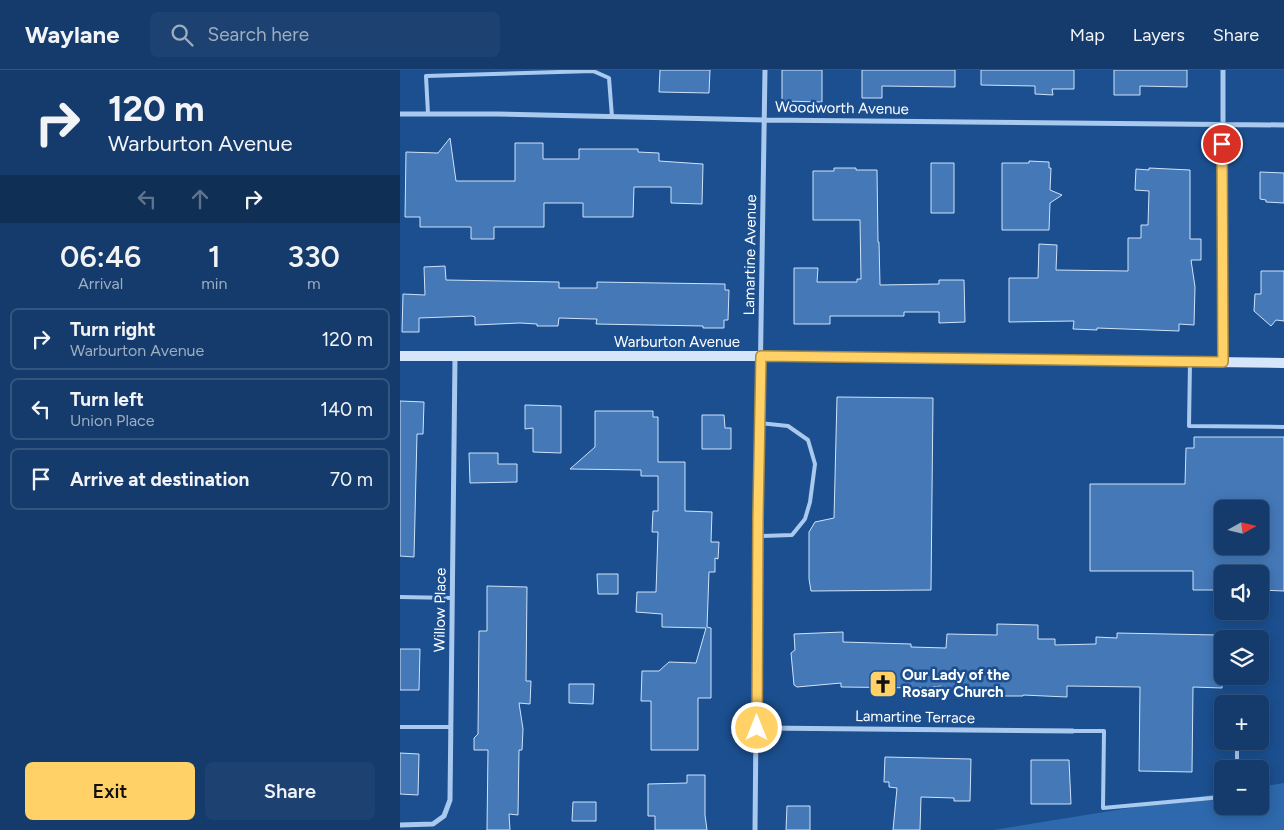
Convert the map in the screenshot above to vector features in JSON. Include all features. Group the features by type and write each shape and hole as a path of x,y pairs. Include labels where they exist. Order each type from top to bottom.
{"street":[{"name":"Lamartine Avenue","path":"755,830 765,70"},
{"path":"1223,70 1223,362"},
{"name":"Woodworth Avenue","path":"400,114 1284,126"},
{"name":"Warburton Avenue","path":"400,356 761,356 1284,363"},
{"name":"Willow Place","path":"400,825 433,824 444,816 450,800 455,357"},
{"name":"Lamartine Terrace","path":"757,728 1073,731"}],"lane":[{"path":"425,70 428,114"},
{"path":"426,76 593,71 609,78 612,116"},
{"path":"1190,362 1189,426 1284,427"},
{"path":"758,536 792,535 805,519 810,502 815,464 808,440 788,426 760,423"},
{"path":"400,597 452,598"},
{"path":"400,727 451,727"},
{"path":"1073,731 1104,731 1103,808 1214,798"}],"shaded area":[{"path":"1284,783 1284,830 993,830 1214,794 1214,815 1269,815 1269,786"}],"building":[{"path":"660,70 710,70 709,93 659,92"},
{"path":"782,70 822,70 822,102 782,101"},
{"path":"862,70 955,70 955,87 882,86 882,98 862,98"},
{"path":"981,70 1074,70 1074,89 1052,89 1053,95 1035,94 1035,86 981,85"},
{"path":"1114,70 1187,70 1187,87 1140,86 1140,95 1114,95"},
{"path":"450,138 456,181 515,181 515,143 543,143 543,159 579,159 579,149 638,149 638,152 659,153 659,161 703,164 702,204 671,203 671,187 634,187 633,217 583,217 583,203 544,203 544,227 494,227 494,239 471,239 471,227 420,227 420,217 405,217 406,152 438,153"},
{"path":"1029,161 1049,162 1049,168 1051,168 1050,190 1062,195 1050,203 1049,230 1002,230 1002,163 1029,163"},
{"path":"931,163 954,163 954,213 931,213"},
{"path":"834,168 877,170 880,285 939,284 939,280 964,280 965,322 939,323 939,312 904,312 904,316 830,316 830,324 794,324 794,268 818,268 817,282 857,282 857,279 861,279 860,220 813,220 813,171 834,171"},
{"path":"1149,168 1190,170 1190,239 1201,239 1201,260 1191,260 1195,287 1194,325 1179,324 1179,331 1097,328 1097,330 1073,329 1074,321 1009,322 1009,278 1038,278 1039,244 1057,245 1056,270 1128,271 1128,238 1141,238 1141,225 1148,225 1149,191 1135,190 1136,169 1149,170"},
{"path":"1260,172 1284,173 1284,203 1266,202 1266,200 1260,199"},
{"path":"445,266 446,280 559,282 559,288 597,288 597,282 725,284 725,290 729,290 728,320 724,320 724,328 596,324 597,319 559,318 558,326 537,326 537,324 520,323 475,325 475,317 472,316 419,318 419,332 402,332 403,294 425,295 424,267"},
{"path":"1261,271 1284,271 1284,321 1276,320 1271,326 1254,311 1255,294 1261,294"},
{"path":"837,397 933,398 931,590 811,591 809,579 809,532 815,522 834,518"},
{"path":"400,401 424,402 423,434 417,434 414,557 400,556"},
{"path":"525,405 561,406 561,453 533,452 533,428 525,429"},
{"path":"595,411 653,411 653,417 658,417 658,462 685,462 685,511 712,512 711,542 719,542 718,559 715,558 715,572 709,572 707,627 711,628 711,698 698,698 698,750 651,750 651,701 641,701 642,671 659,671 669,662 696,663 706,628 662,627 662,614 636,612 637,592 656,592 658,532 652,532 653,511 658,511 658,476 641,476 641,470 570,469 595,447"},
{"path":"702,415 724,415 725,428 731,428 731,449 702,449"},
{"path":"1194,437 1284,437 1284,591 1269,590 1269,565 1214,565 1214,590 1193,590 1193,571 1090,571 1090,484 1185,484 1186,448 1194,448"},
{"path":"469,453 498,453 498,464 517,464 517,482 470,483"},
{"path":"597,574 618,574 618,594 598,594"},
{"path":"487,586 527,587 526,681 531,681 530,704 519,703 523,729 522,750 519,750 518,815 509,814 510,830 487,830 488,750 474,750 474,738 478,734 479,631 487,631"},
{"path":"997,624 1038,625 1038,639 1055,639 1055,645 1096,644 1096,637 1117,638 1117,633 1214,635 1214,685 1222,685 1222,688 1193,687 1192,772 1139,771 1140,687 1067,686 1067,697 1001,696 1002,688 945,689 941,686 927,688 841,687 841,683 797,687 794,685 791,653 795,650 794,634 843,632 843,642 911,644 911,647 946,648 947,634 997,635"},
{"path":"400,649 420,649 419,690 400,690"},
{"path":"569,684 594,684 593,704 569,703"},
{"path":"400,753 419,754 418,795 400,794"},
{"path":"885,757 971,759 970,801 954,801 954,798 921,797 920,830 893,830 897,788 889,787 889,782 884,782"},
{"path":"1031,760 1069,760 1071,804 1031,804"},
{"path":"687,775 705,775 707,830 655,830 655,816 648,816 648,784 687,783"},
{"path":"573,802 596,802 596,821 572,821"},
{"path":"787,806 810,806 810,830 786,830"}],"place":[{"name":"Our Lady of the Rosary Church","path":"883,684"}],"route":[{"path":"757,728 761,356 1223,362 1222,144"}]}
